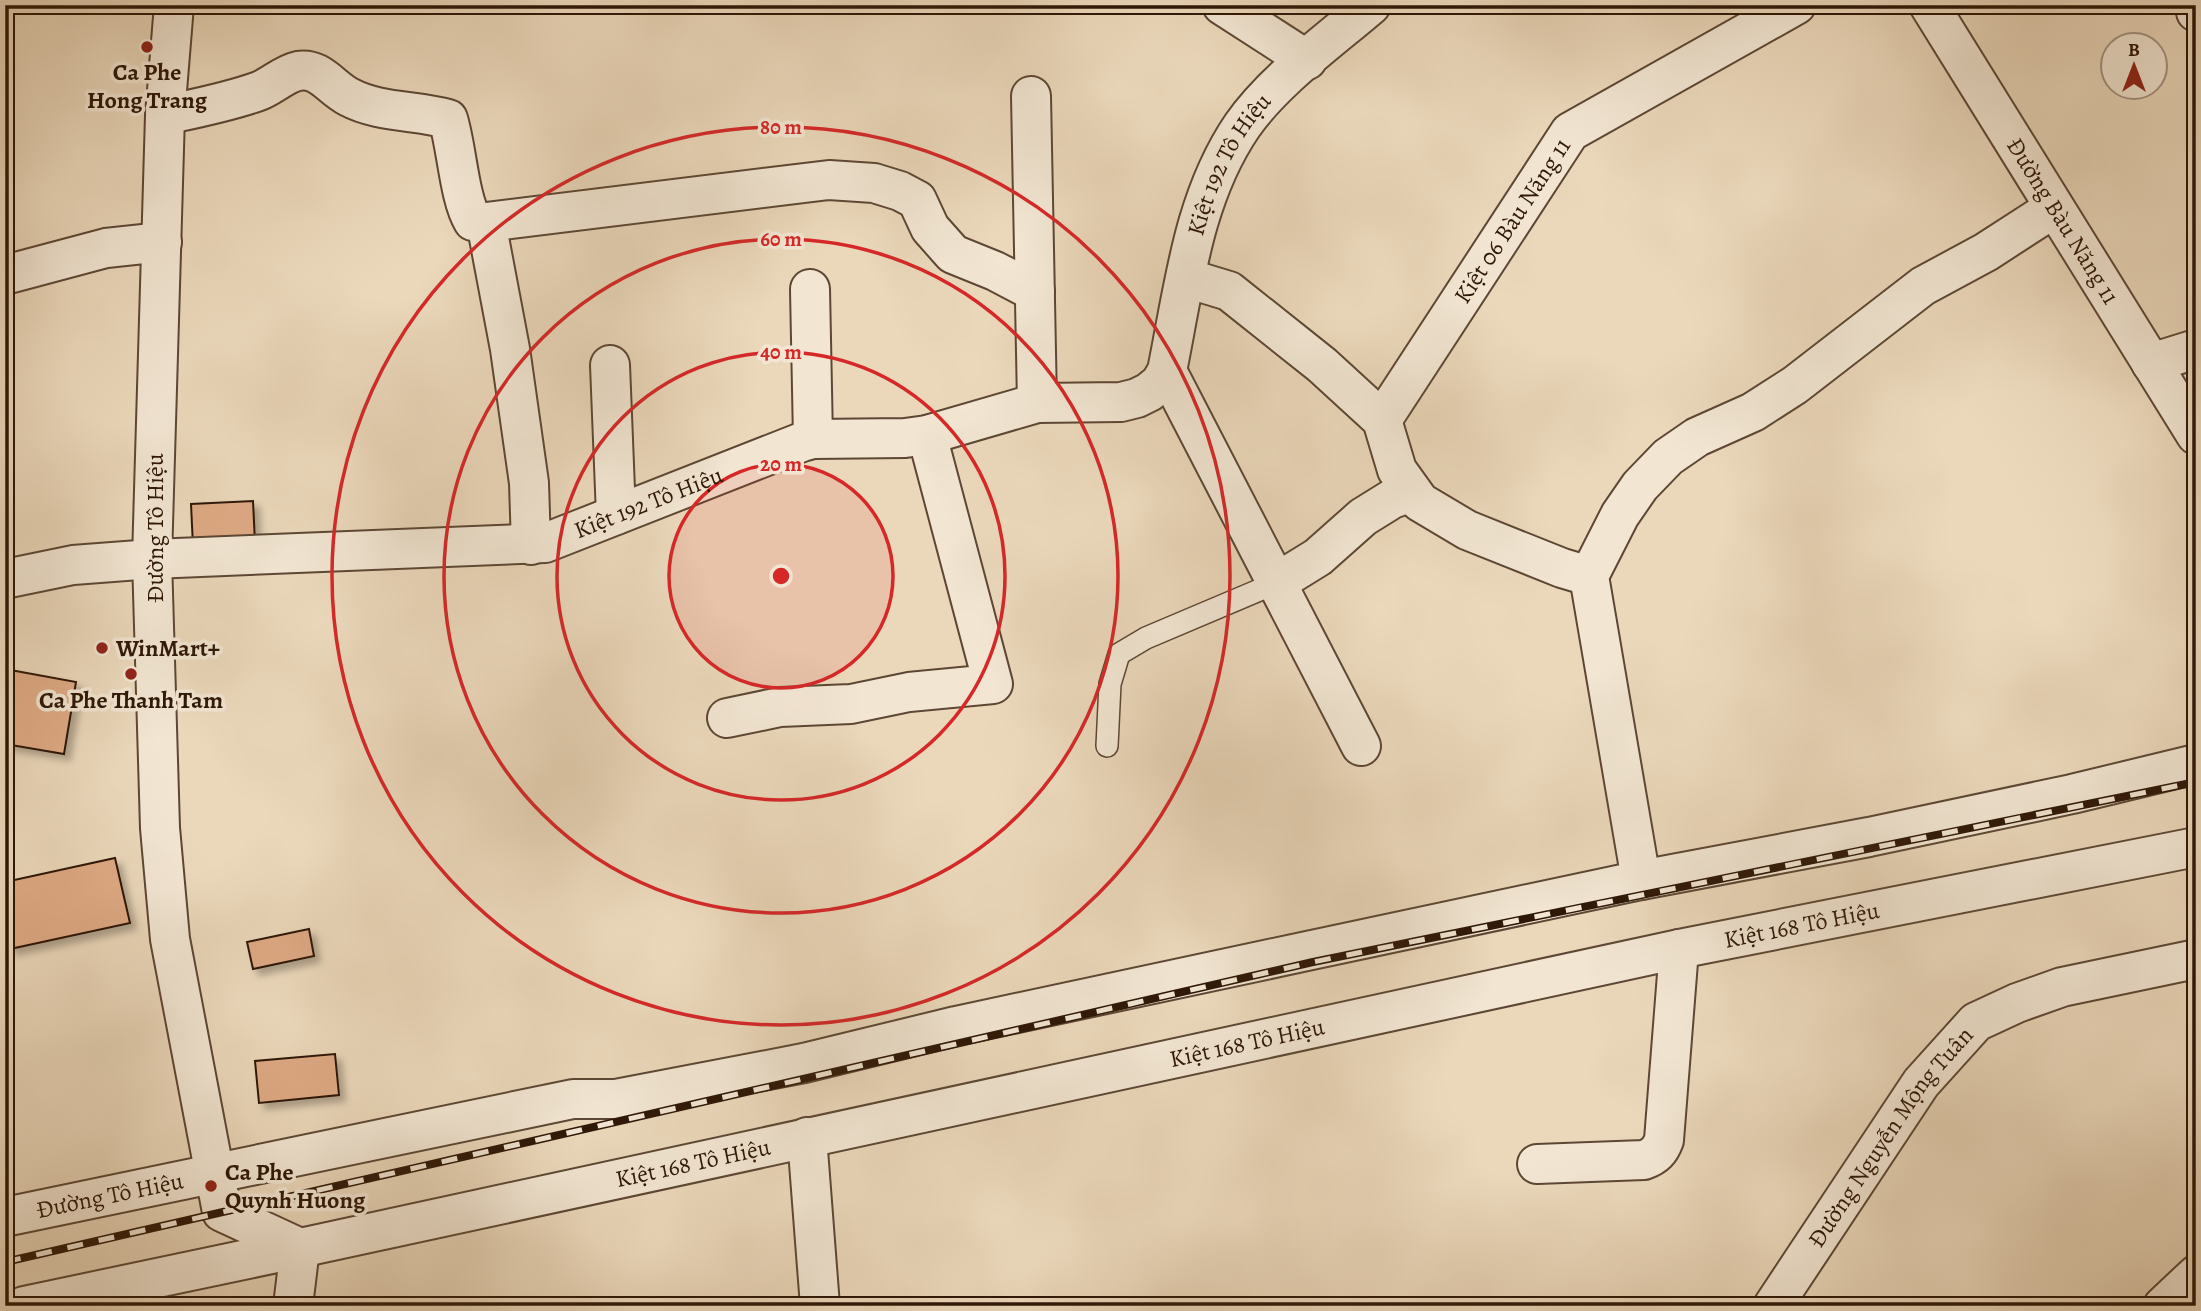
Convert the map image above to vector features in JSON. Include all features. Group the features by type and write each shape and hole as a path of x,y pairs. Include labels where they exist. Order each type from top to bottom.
{"street":[{"name":"Đường Tô Hiệu","path":"174,5 165,115 152,559 160,828 170,939 222,1212 300,1248"},
{"path":"1222,5 1307,60"},
{"name":"Kiệt 192 Tô Hiệu","path":"5,579 73,565 152,559 545,543 813,439 905,438 927,435 1037,403 1121,402 1137,398 1160,383 1167,371 1196,226 1208,190 1242,127 1262,102 1371,5"},
{"name":"Kiệt 06 Bàu Năng 11","path":"1382,420 1570,132 1796,5"},
{"name":"Đường Bàu Năng 11","path":"1928,5 2196,435"},
{"path":"2195,5 2196,12"},
{"path":"165,115 262,90 298,71 320,74 348,96 359,100 382,108 427,113 448,120 454,138 466,210 473,221 486,222 830,180 874,183 900,191 917,200 930,228 953,254 995,271 1035,292"},
{"path":"1031,96 1037,403"},
{"path":"1641,880 1589,576 1620,515 1640,486 1668,457 1697,437 1753,412 1795,385 1923,286 1986,252 2054,208"},
{"path":"486,222 510,349 529,482 531,545"},
{"path":"5,275 106,248 162,242"},
{"path":"1186,278 1229,291 1322,365 1382,420 1397,470 1420,502 1467,530 1589,576"},
{"path":"810,289 813,439"},
{"path":"2151,363 2196,349"},
{"path":"610,365 616,515"},
{"path":"1167,371 1361,746"},
{"path":"727,718 780,707 851,704 909,692 993,684 927,435"},
{"path":"1276,583 1318,557 1363,517 1392,499 1412,492"},
{"path":"213,1173 573,1099 616,1100 804,1063 956,1026 1641,880 1869,837 2072,794 2196,764"},
{"name":"Kiệt 168 Tô Hiệu","path":"24,1306 1679,949 2196,847"},
{"path":"1537,1164 1644,1160 1657,1154 1661,1148 1664,1140 1679,949"},
{"name":"Đường Nguyễn Mộng Tuân","path":"1773,1306 1921,1083 1976,1022 2017,1003 2062,987 2196,958"},
{"path":"807,1137 820,1306"},
{"name":"Đường Tô Hiệu","path":"5,1217 213,1173"},
{"path":"293,1306 300,1248"},
{"path":"2163,1306 2196,1275"}],"lane":[{"path":"1107,746 1110,684 1119,654 1146,638 1276,583"}],"building":[{"path":"253,501 255,543 193,546 191,504"},
{"path":"5,669 76,682 64,754 5,744"},
{"path":"115,858 130,923 10,949 5,927 5,882"},
{"path":"309,929 314,956 253,969 247,942"},
{"path":"335,1054 339,1095 259,1103 255,1061"}],"railway":[{"path":"5,1262 1313,962 2196,782"}],"place":[{"name":"Ca Phe Hong Trang","path":"147,47"},
{"name":"WinMart+","path":"102,648"},
{"name":"Ca Phe Thanh Tam","path":"131,674"},
{"name":"Ca Phe Quynh Huong","path":"211,1186"}]}
